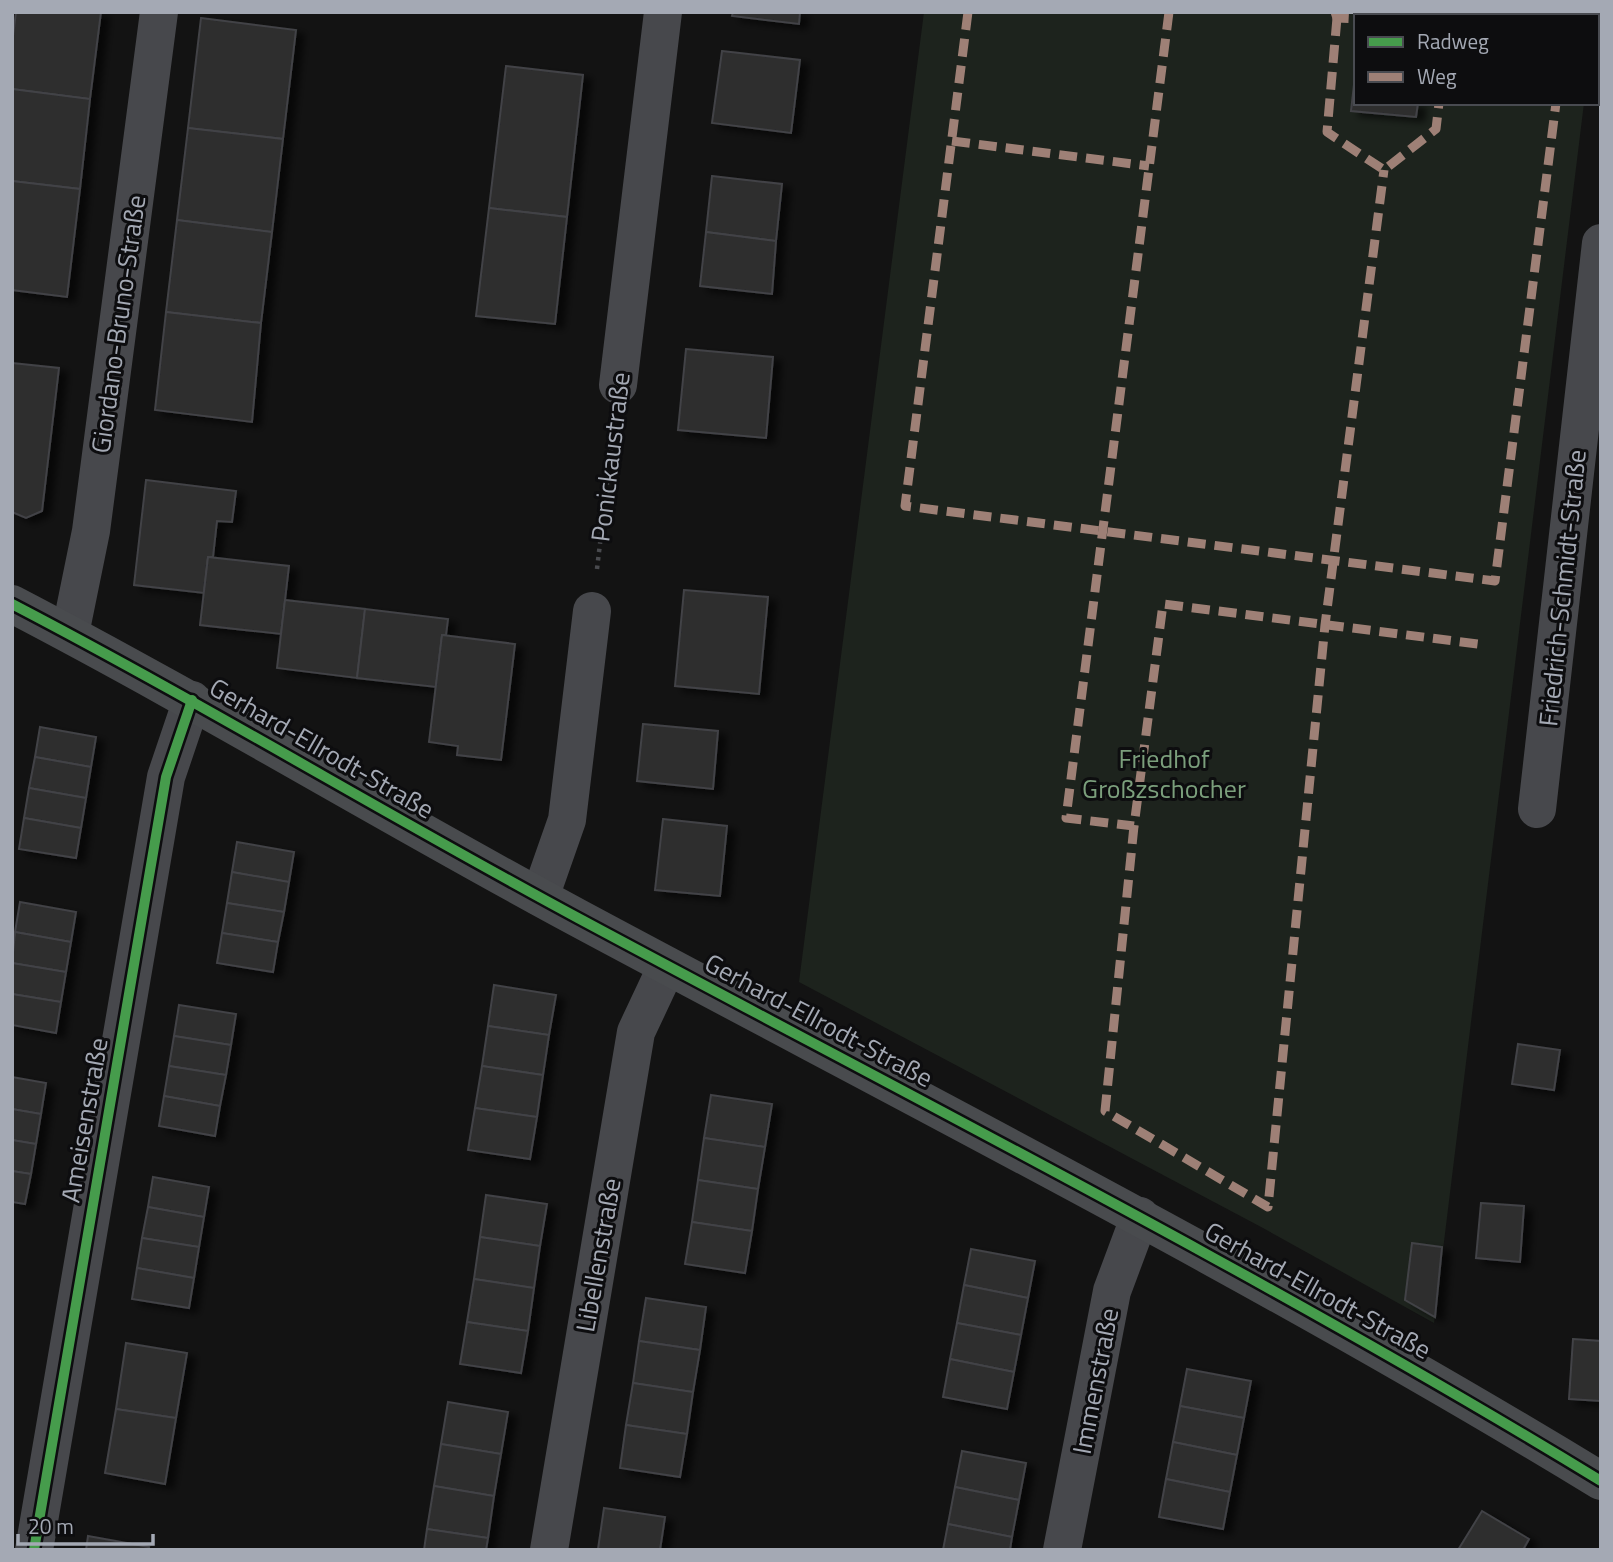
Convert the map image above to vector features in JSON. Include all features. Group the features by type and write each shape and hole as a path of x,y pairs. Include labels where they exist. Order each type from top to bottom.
{"main road":[{"name":"Gerhard-Ellrodt-Straße","path":"12,604 192,700 667,966 1139,1216 1465,1398 1601,1481"}],"street":[{"name":"Giordano-Bruno-Straße","path":"70,634 91,531 159,12"},
{"name":"Ponickaustraße","path":"618,386 663,12"},
{"name":"Friedrich-Schmidt-Straße","path":"1537,809 1601,243"},
{"path":"540,897 567,820 592,611"},
{"name":"Ameisenstraße","path":"34,1550 166,777 192,700"},
{"name":"Libellenstraße","path":"549,1550 636,1032 667,966"},
{"name":"Immenstraße","path":"1062,1550 1112,1292 1139,1216"}],"green space":[{"name":"Friedhof Großzschocher","path":"924,12 1596,12 1354,14 1354,105 1584,105 1434,1323 1263,1228 799,982"}],"building":[{"path":"16,12 101,12 90,99 12,89 12,44"},
{"path":"733,12 800,12 799,24 732,16"},
{"path":"201,18 296,30 283,139 188,128"},
{"path":"722,51 800,60 791,133 712,123"},
{"path":"506,66 583,75 567,217 489,208"},
{"path":"1354,85 1354,105 1418,105 1416,117 1351,111"},
{"path":"12,89 90,99 80,189 12,181"},
{"path":"188,128 283,139 272,232 177,220"},
{"path":"712,176 782,184 776,241 706,232"},
{"path":"12,181 80,189 67,297 12,290"},
{"path":"489,208 567,217 555,324 476,316"},
{"path":"177,220 272,232 261,323 166,312"},
{"path":"706,232 776,241 772,294 700,286"},
{"path":"166,312 261,323 252,422 155,410"},
{"path":"686,349 773,357 766,438 678,430"},
{"path":"12,363 59,368 42,511 26,518 12,512"},
{"path":"146,480 236,491 232,522 217,521 213,557 208,557 204,593 134,585"},
{"path":"208,557 289,566 281,634 200,625"},
{"path":"684,590 768,597 759,694 675,686"},
{"path":"285,600 365,609 357,678 277,668"},
{"path":"365,609 448,619 446,635 442,635 436,687 357,678"},
{"path":"442,635 515,644 501,760 457,755 458,746 429,742"},
{"path":"643,724 718,731 713,789 637,781"},
{"path":"40,727 96,737 91,767 35,757"},
{"path":"35,757 91,767 86,798 29,788"},
{"path":"29,788 86,798 81,828 24,818"},
{"path":"24,818 81,828 76,858 19,849"},
{"path":"663,819 727,826 720,896 655,890"},
{"path":"237,842 294,852 289,882 232,872"},
{"path":"232,872 289,882 284,912 227,903"},
{"path":"20,902 76,912 71,942 15,932"},
{"path":"227,903 284,912 278,942 222,933"},
{"path":"15,932 71,942 66,972 12,963"},
{"path":"222,933 278,942 273,972 217,963"},
{"path":"12,963 66,972 61,1002 12,994"},
{"path":"494,985 556,995 549,1035 488,1026"},
{"path":"12,994 61,1002 56,1033 12,1025"},
{"path":"179,1005 236,1014 231,1045 174,1036"},
{"path":"488,1026 549,1035 543,1075 482,1066"},
{"path":"174,1036 231,1045 226,1075 169,1066"},
{"path":"1518,1044 1560,1050 1554,1090 1512,1084"},
{"path":"169,1066 226,1075 220,1106 164,1096"},
{"path":"482,1066 543,1075 537,1117 475,1108"},
{"path":"12,1077 46,1083 41,1114 12,1109"},
{"path":"711,1095 772,1104 765,1147 704,1138"},
{"path":"164,1096 220,1106 215,1136 159,1126"},
{"path":"475,1108 537,1117 530,1159 468,1150"},
{"path":"12,1109 41,1114 36,1144 12,1140"},
{"path":"704,1138 765,1147 758,1189 698,1180"},
{"path":"12,1140 36,1144 31,1174 12,1171"},
{"path":"12,1171 31,1174 25,1204 12,1202"},
{"path":"153,1177 209,1187 204,1217 148,1207"},
{"path":"698,1180 758,1189 752,1231 692,1222"},
{"path":"486,1195 547,1204 540,1246 480,1237"},
{"path":"1481,1203 1524,1206 1520,1262 1476,1258"},
{"path":"148,1207 204,1217 199,1247 142,1238"},
{"path":"692,1222 752,1231 745,1273 685,1264"},
{"path":"480,1237 540,1246 534,1288 474,1279"},
{"path":"142,1238 199,1247 194,1278 137,1268"},
{"path":"1412,1243 1442,1247 1435,1317 1405,1300"},
{"path":"971,1249 1035,1261 1028,1298 964,1285"},
{"path":"137,1268 194,1278 189,1308 132,1299"},
{"path":"474,1279 534,1288 528,1331 467,1322"},
{"path":"964,1285 1028,1298 1021,1335 957,1323"},
{"path":"646,1298 706,1307 700,1350 639,1341"},
{"path":"467,1322 528,1331 521,1373 460,1364"},
{"path":"957,1323 1021,1335 1014,1372 950,1359"},
{"path":"1573,1339 1601,1341 1601,1401 1569,1399"},
{"path":"639,1341 700,1350 693,1392 633,1383"},
{"path":"126,1343 187,1353 176,1418 116,1409"},
{"path":"950,1359 1014,1372 1007,1409 943,1397"},
{"path":"1187,1369 1251,1381 1244,1418 1180,1406"},
{"path":"633,1383 693,1392 687,1434 626,1425"},
{"path":"448,1402 508,1412 501,1454 441,1444"},
{"path":"1180,1406 1244,1418 1237,1455 1173,1442"},
{"path":"116,1409 176,1418 165,1484 105,1473"},
{"path":"626,1425 687,1434 680,1477 620,1468"},
{"path":"1173,1442 1237,1455 1230,1492 1166,1479"},
{"path":"441,1444 501,1454 494,1496 434,1486"},
{"path":"962,1451 1026,1463 1019,1500 955,1487"},
{"path":"1166,1479 1230,1492 1223,1529 1159,1517"},
{"path":"434,1486 494,1496 488,1538 427,1529"},
{"path":"955,1487 1019,1500 1012,1537 948,1524"},
{"path":"604,1508 665,1517 660,1550 598,1549"},
{"path":"1482,1511 1529,1539 1523,1550 1458,1550"},
{"path":"948,1524 1012,1537 1010,1550 943,1550"},
{"path":"427,1529 488,1538 486,1550 424,1550"},
{"path":"88,1536 149,1547 148,1550 86,1550"}],"marked path":[{"path":"968,12 905,506 1495,581 1556,105"},
{"path":"1169,12 1066,818 1134,826 1163,604 1486,645"},
{"path":"1335,12 1337,18 1354,19"},
{"path":"1509,12 1522,14"},
{"path":"1337,18 1327,132 1384,170 1436,129 1439,105"},
{"path":"952,141 1149,166"},
{"path":"1134,826 1105,1111 1268,1207 1325,625 1384,170"}],"cycle path":[{"path":"12,604 578,918 1221,1262 1476,1406 1601,1481"},
{"path":"34,1550 166,777 192,700"}]}
